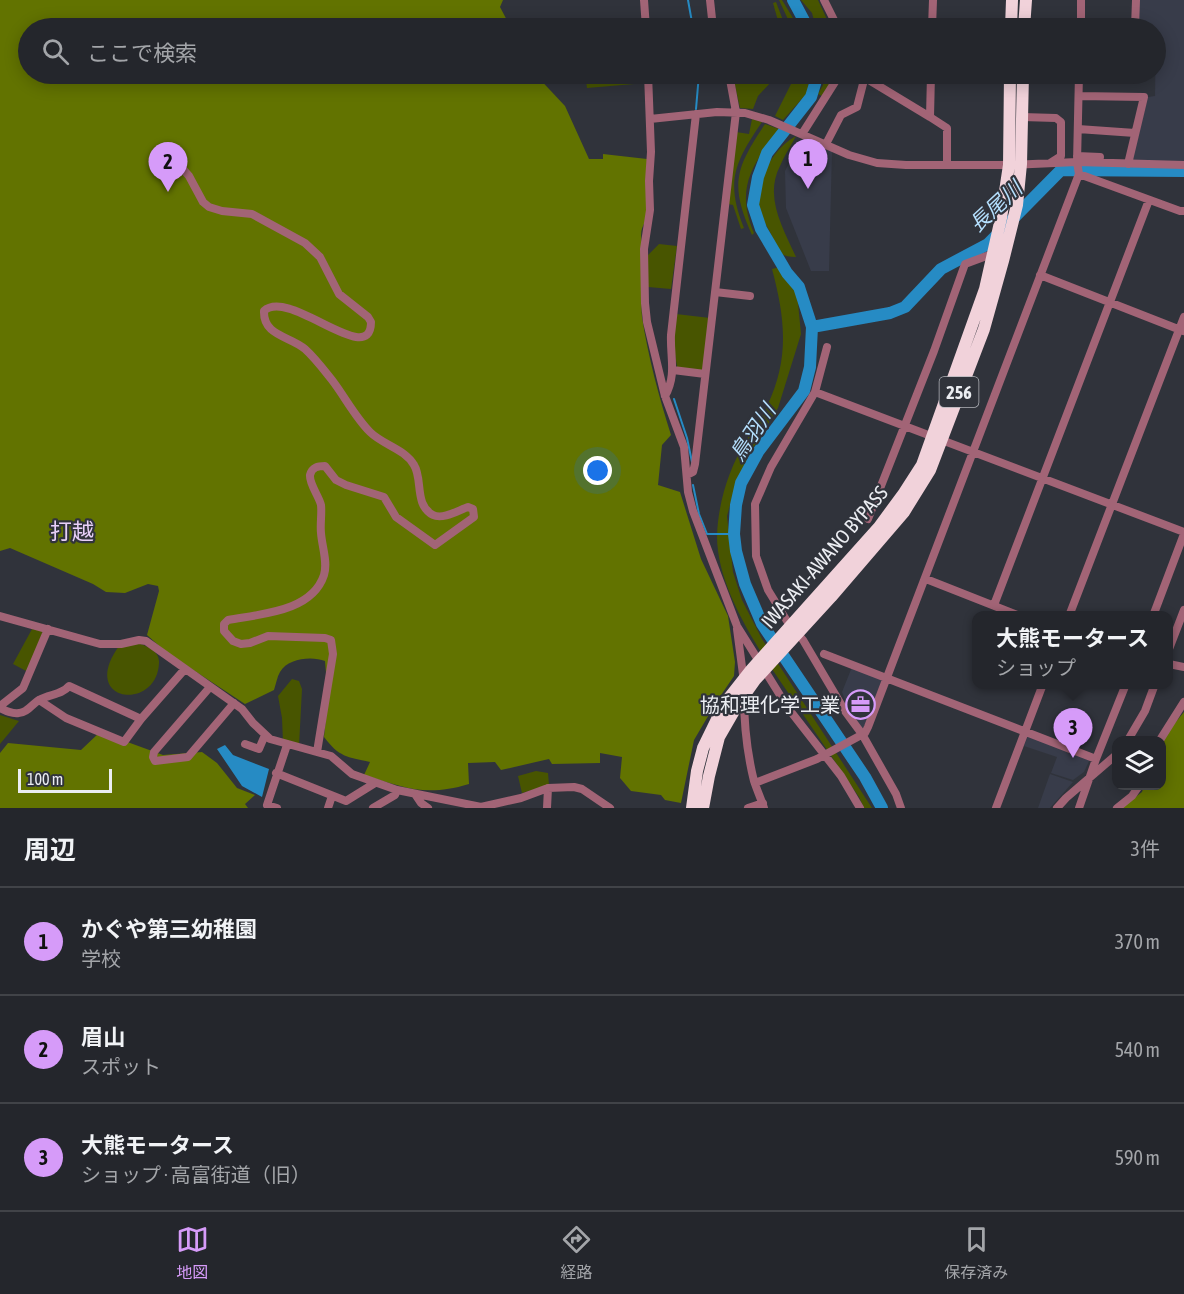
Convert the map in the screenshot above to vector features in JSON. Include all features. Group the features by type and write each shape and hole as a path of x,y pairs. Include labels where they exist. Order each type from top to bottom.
{"highway":[{"path":"1011,18 1012,0"},
{"path":"1025,18 1026,0"},
{"name":"IWASAKI-AWANO BYPASS","path":"704,808 719,737 755,680 883,530 937,438 984,329 1017,206 1011,84"},
{"name":"IWASAKI-AWANO BYPASS","path":"937,438 985,289 1015,164 1022,117 1023,84"},
{"name":"IWASAKI-AWANO BYPASS","path":"692,808 703,748 725,703 751,670 883,530"}],"street":[{"path":"644,0 645,18"},
{"path":"710,0 712,18"},
{"path":"932,18 933,0"},
{"path":"1081,18 1082,0"},
{"path":"1135,18 1136,0"},
{"path":"824,2 828,18"},
{"path":"824,2 833,18"},
{"path":"648,84 650,210 644,249 647,321 665,396 684,447 688,492 693,511 737,626 788,708 825,755 860,808"},
{"path":"687,475 693,472 695,464 736,112 731,84"},
{"path":"800,134 833,84"},
{"path":"826,144 841,115 857,107 861,84"},
{"path":"877,84 947,128 947,164"},
{"path":"930,117 931,84"},
{"path":"755,783 825,755 860,735 868,727 1079,174 1077,159 1079,84"},
{"path":"1079,96 1144,97 1128,161"},
{"path":"650,119 736,112 770,120 849,155 877,163 1015,164 1050,163 1077,159 1184,165"},
{"path":"665,396 670,386 673,370 671,335 696,114"},
{"path":"1022,117 1056,118 1061,122 1061,156 1050,163"},
{"path":"1078,129 1135,133"},
{"path":"169,163 182,168 203,202 209,207 222,211 252,213 305,243 320,257 339,294 368,317 371,322 368,334 363,338 355,339 317,320 277,305 269,306 264,311 264,319 268,327 274,333 305,349 344,396 369,432 412,461 417,470 420,497 433,515 443,516 468,507 475,513 474,517 435,545 396,517 384,497 336,480 325,466 313,469 310,476 311,482 321,507 324,575 306,600 295,606 228,621 224,624 224,632 233,641 241,644 268,636 331,640 333,654 317,752"},
{"path":"1079,174 1184,211"},
{"path":"994,605 1149,200"},
{"path":"868,519 965,264 993,249"},
{"path":"1040,275 1182,330"},
{"path":"715,292 750,296"},
{"path":"1071,611 1182,330 1184,317"},
{"path":"826,347 815,392 771,467 755,504 756,556 768,590 787,621 803,640 822,675 896,794 901,808"},
{"path":"673,370 705,374"},
{"path":"815,392 1184,533 1155,611"},
{"path":"926,579 1010,611"},
{"path":"1173,639 1184,610"},
{"path":"0,616 99,644 146,641 242,709 270,739 331,756 352,774 397,790 481,808 521,798 548,788 574,787 582,789 610,808"},
{"path":"737,626 744,675 744,716 755,783 764,805 748,808"},
{"path":"0,707 23,688 48,630"},
{"path":"824,654 1096,759"},
{"path":"39,700 66,718 124,742 184,670"},
{"path":"0,707 18,713 24,712 39,700 65,691 69,686 141,719"},
{"path":"210,687 154,752 155,761 188,757 234,704"},
{"path":"996,808 1041,689"},
{"path":"1078,808 1124,689"},
{"path":"1131,736 1145,711 1153,689"},
{"path":"1163,736 1184,702"},
{"path":"245,744 259,749 265,735"},
{"path":"277,808 267,806 287,745"},
{"path":"1058,808 1112,758"},
{"path":"276,773 346,801 375,783"},
{"path":"547,808 548,788"},
{"path":"373,808 395,795 397,790"},
{"path":"1117,808 1136,790"},
{"path":"415,794 428,808"},
{"path":"328,808 332,796"}],"shaded area":[{"path":"1138,0 1184,0 1184,163 1132,161 1148,97 1155,96 1155,84 1166,84 1166,18 1137,18"},
{"path":"806,140 832,150 829,271 811,271 786,208 785,171 799,144"},
{"name":"協和理化学工業","path":"852,667 885,680 863,730 851,716 842,692"},
{"path":"1028,735 1090,759 1084,772 1073,780 1051,773 1057,757 1024,746"},
{"path":"1050,774 1073,782 1050,808 1038,808"}],"green space":[{"path":"0,0 503,0 500,7 506,18 18,18 18,84 544,84 565,106 589,159 603,159 603,154 647,159 646,221 641,233 644,264 642,317 654,376 671,435 662,445 658,485 680,492 701,559 728,616 735,662 734,676 694,740 681,803 665,800 661,795 631,791 620,778 622,757 600,753 600,763 552,764 549,759 501,770 495,762 468,763 469,784 440,790 404,787 364,775 370,762 344,755 334,749 324,737 328,698 325,661 301,659 294,661 280,672 274,690 245,704 166,652 147,635 159,591 158,586 148,584 125,593 106,592 93,584 10,548 0,551"},
{"path":"779,0 782,0 793,18 787,18"},
{"path":"801,0 818,0 826,18 813,18"},
{"path":"776,2 782,18 777,18 773,3"},
{"path":"586,84 634,84 587,88"},
{"path":"735,84 769,84 758,96 753,109 740,108"},
{"path":"791,84 808,84 808,92 783,120 775,116"},
{"path":"830,84 822,96 818,94 823,85"},
{"path":"752,119 762,122 739,161 734,184 738,212 744,228 741,229 733,205 728,204 736,132 749,134"},
{"path":"765,124 779,129 761,154 749,178 746,203 754,233 752,235 740,202 739,177 742,165"},
{"path":"796,136 783,158 774,189 777,212 796,257 790,257 781,254 777,248 761,214 759,197 767,166 779,149"},
{"path":"659,244 677,246 671,289 648,287 648,255"},
{"path":"780,267 797,293 801,334 778,408 747,458 733,494 727,516 733,572 742,600 762,639 872,808 864,808 859,797 746,628 725,581 719,558 718,524 726,486 740,451 767,406 779,371 783,338 782,321 772,269"},
{"path":"676,314 710,318 702,374 678,372 673,343"},
{"path":"32,629 43,631 28,672 13,664"},
{"path":"137,643 149,647 159,659 155,679 146,689 135,694 123,694 113,689 108,680 109,665 119,646"},
{"path":"292,679 299,681 302,689 299,746 283,742 278,696"},
{"path":"1184,712 1184,808 1121,808 1143,790 1166,790 1164,736"},
{"path":"0,715 19,721 0,744"},
{"path":"100,732 163,755 202,752 217,763 237,788 255,795 245,804 248,808 0,808 0,753 8,743 81,750"},
{"path":"536,771 548,773 549,785 522,793 518,776"}],"water":[{"path":"225,745 233,755 269,769 262,797 242,786 217,749"}],"waterway":[{"path":"688,0 691,18"},
{"name":"鳥羽川","path":"793,0 803,18"},
{"path":"696,109 698,84"},
{"name":"鳥羽川","path":"815,84 811,97 767,153 758,177 753,205 761,229 787,273 799,287 812,327 810,367 804,391 758,452 741,483 736,505 734,534 745,584 762,624 865,777 882,808"},
{"name":"長尾川","path":"812,327 890,313 905,307 941,269 988,244 1061,170 1184,171"},
{"path":"674,399 692,462"},
{"path":"693,485 699,514 707,534 734,534"}],"place":[{"name":"かぐや第三幼稚園","path":"808,189"},
{"name":"眉山","path":"168,192"},
{"name":"協和理化学工業","path":"861,704"},
{"name":"大熊モータース","path":"1073,758"}],"district":[{"name":"打越","path":"72,531"}]}
